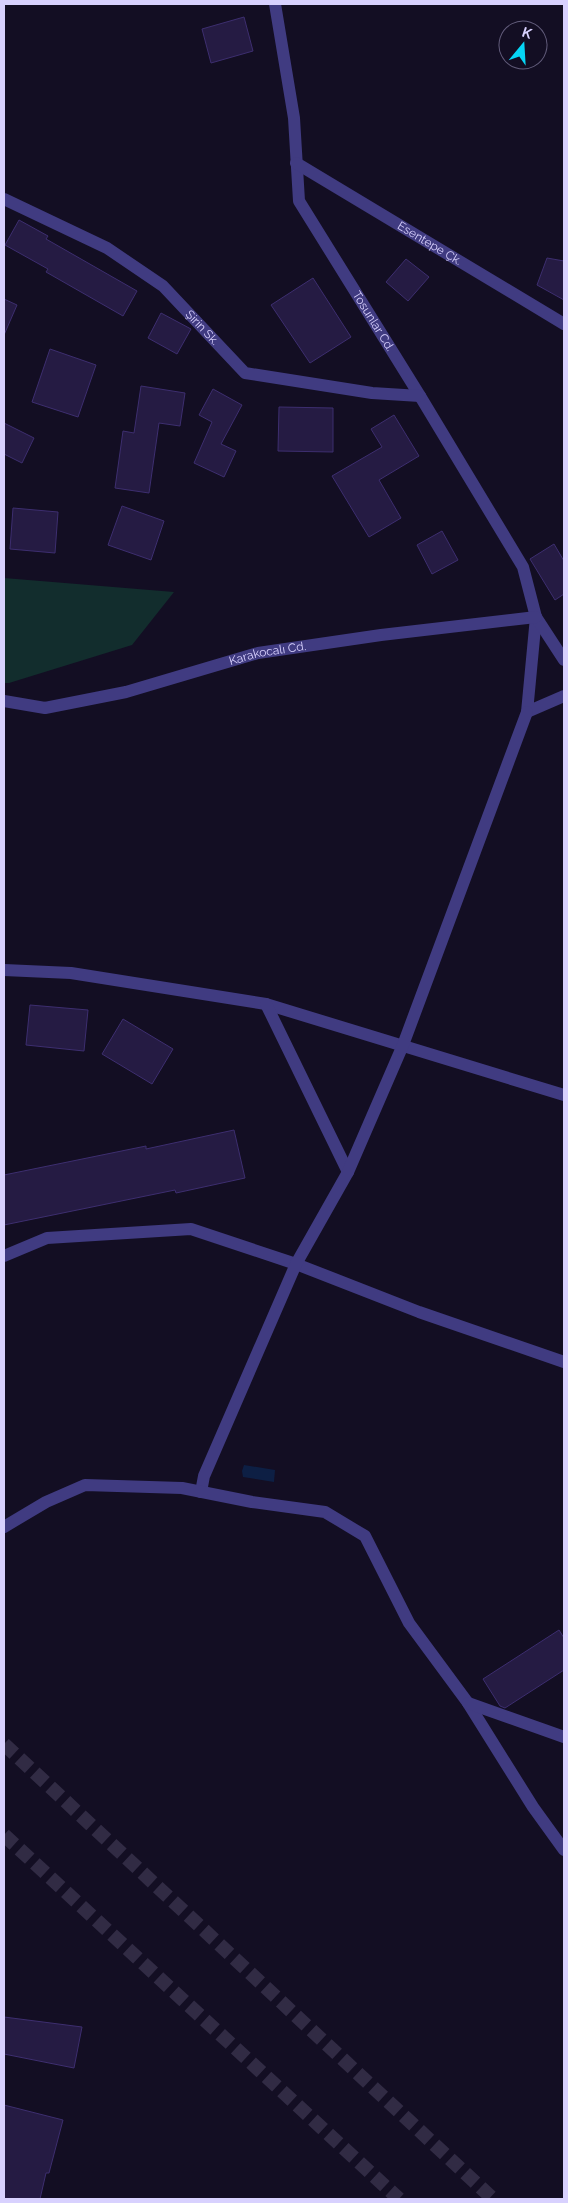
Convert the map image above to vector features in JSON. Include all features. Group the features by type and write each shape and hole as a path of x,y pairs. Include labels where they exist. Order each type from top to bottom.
{"street":[{"name":"Tosunlar Cd.","path":"276,4 294,118 299,201 523,567 536,618"},
{"name":"Esentepe Çk.","path":"296,163 564,324"},
{"name":"Şirin Sk.","path":"4,199 107,248 163,286 245,373 372,393 420,396"},
{"path":"536,618 564,660"},
{"path":"201,1492 204,1476 296,1264 348,1172 403,1045 527,712 536,618"},
{"name":"Karakocalı Cd.","path":"4,701 45,708 126,692 258,653 381,635 536,618"},
{"path":"527,712 564,696"},
{"path":"4,970 71,973 266,1004 564,1095"},
{"path":"266,1004 348,1172"},
{"path":"4,1256 47,1238 191,1229 296,1264 419,1312 564,1362"},
{"path":"4,1527 46,1502 85,1485 182,1488 252,1502 325,1512 365,1536 409,1623 468,1703 533,1807 564,1850"},
{"path":"468,1703 564,1737"}],"green space":[{"path":"4,578 174,592 132,645 4,683"}],"water":[{"path":"244,1465 275,1470 274,1482 243,1477"}],"building":[{"path":"244,17 253,51 211,63 202,29"},
{"path":"19,220 48,236 46,239 137,291 123,316 46,272 48,269 5,245"},
{"path":"547,258 564,261 564,300 537,285"},
{"path":"406,259 429,277 408,301 386,282"},
{"path":"313,278 351,337 310,363 271,305"},
{"path":"4,299 17,305 4,335"},
{"path":"161,313 191,329 177,354 148,338"},
{"path":"50,349 96,365 78,417 32,402"},
{"path":"141,386 185,393 180,426 159,423 149,493 115,488 123,431 134,433"},
{"path":"213,389 242,405 221,444 236,451 224,477 194,463 212,422 199,415"},
{"path":"279,407 333,408 333,452 278,451"},
{"path":"394,415 419,456 379,480 401,518 369,537 332,476 382,447 371,429"},
{"path":"4,423 34,438 22,463 4,454"},
{"path":"122,506 164,521 151,560 108,545"},
{"path":"13,508 58,512 55,553 10,549"},
{"path":"442,531 458,560 432,574 417,545"},
{"path":"554,544 564,561 564,594 555,600 530,559"},
{"path":"30,1005 88,1010 84,1051 26,1045"},
{"path":"123,1019 173,1049 152,1084 102,1054"},
{"path":"234,1130 245,1178 176,1193 175,1190 4,1225 4,1175 146,1146 146,1149"},
{"path":"559,1630 564,1638 564,1670 505,1708 500,1706 483,1679"},
{"path":"4,2017 82,2027 74,2068 4,2054"},
{"path":"4,2105 63,2120 49,2173 46,2173 40,2199 4,2199"}],"tunnel":[{"path":"4,1744 493,2199"},
{"path":"4,1835 399,2199"}]}
